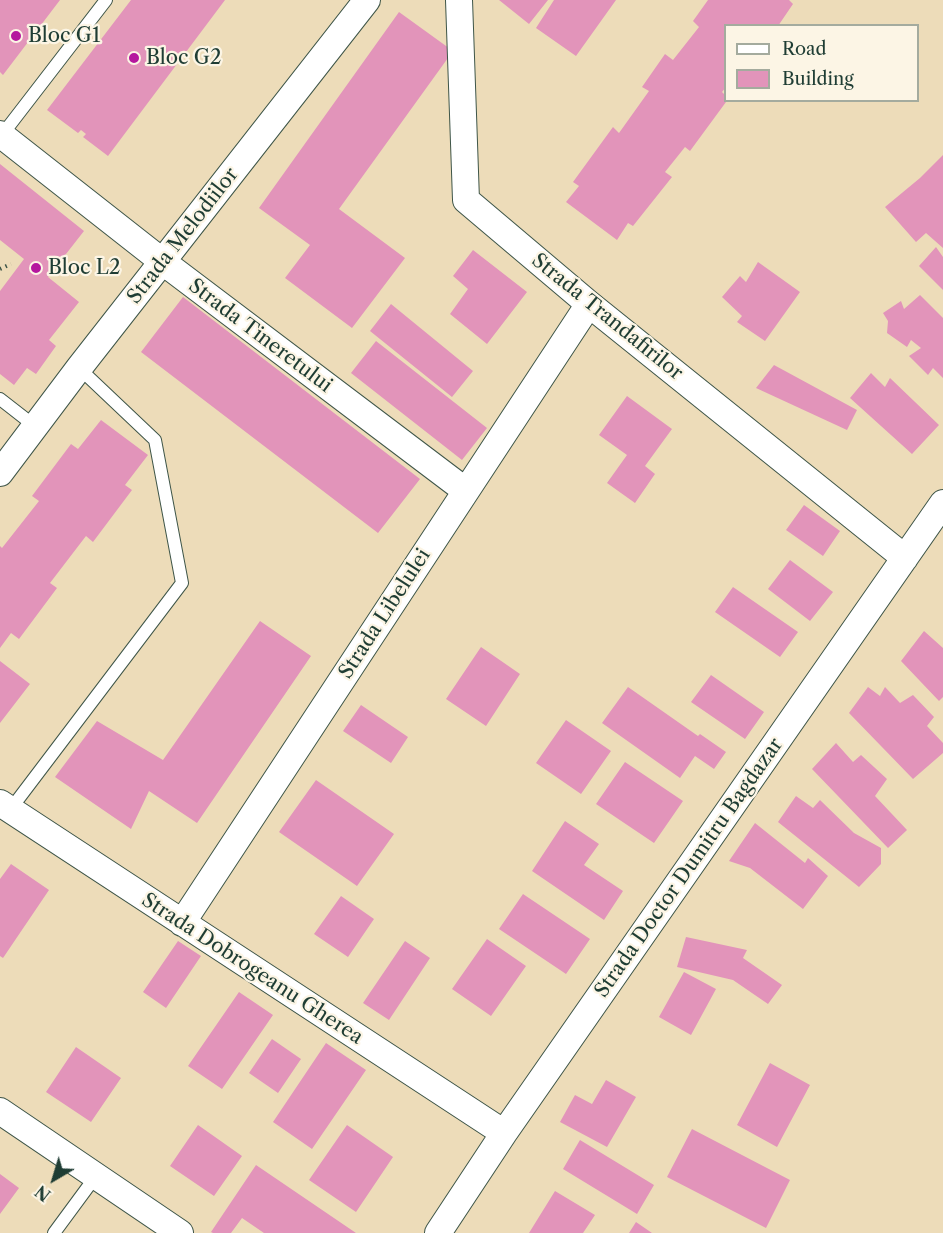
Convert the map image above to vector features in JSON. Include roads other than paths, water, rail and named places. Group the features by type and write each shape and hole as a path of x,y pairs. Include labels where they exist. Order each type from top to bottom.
{"street":[{"name":"Strada Melodiilor","path":"0,473 79,368 367,0"},
{"name":"Strada Trandafirilor","path":"459,0 466,200 589,304 905,558"},
{"name":"Strada Tineretului","path":"1,134 163,262 466,491"},
{"name":"Strada Libelulei","path":"182,923 589,304"},
{"name":"Strada Doctor Dumitru Bagdazar","path":"438,1233 504,1133 943,503"},
{"name":"Strada Dobrogeanu Gherea","path":"5,806 504,1133"},
{"path":"0,1111 180,1233"}],"lane":[{"path":"1,134 106,0"},
{"path":"5,806 182,583 155,440 79,368"},
{"path":"0,399 36,427"},
{"path":"54,1233 96,1176"}],"place":[{"name":"Bloc G1","path":"16,36"},
{"name":"Bloc G2","path":"134,58"},
{"name":"Bloc L2","path":"36,268"}]}
